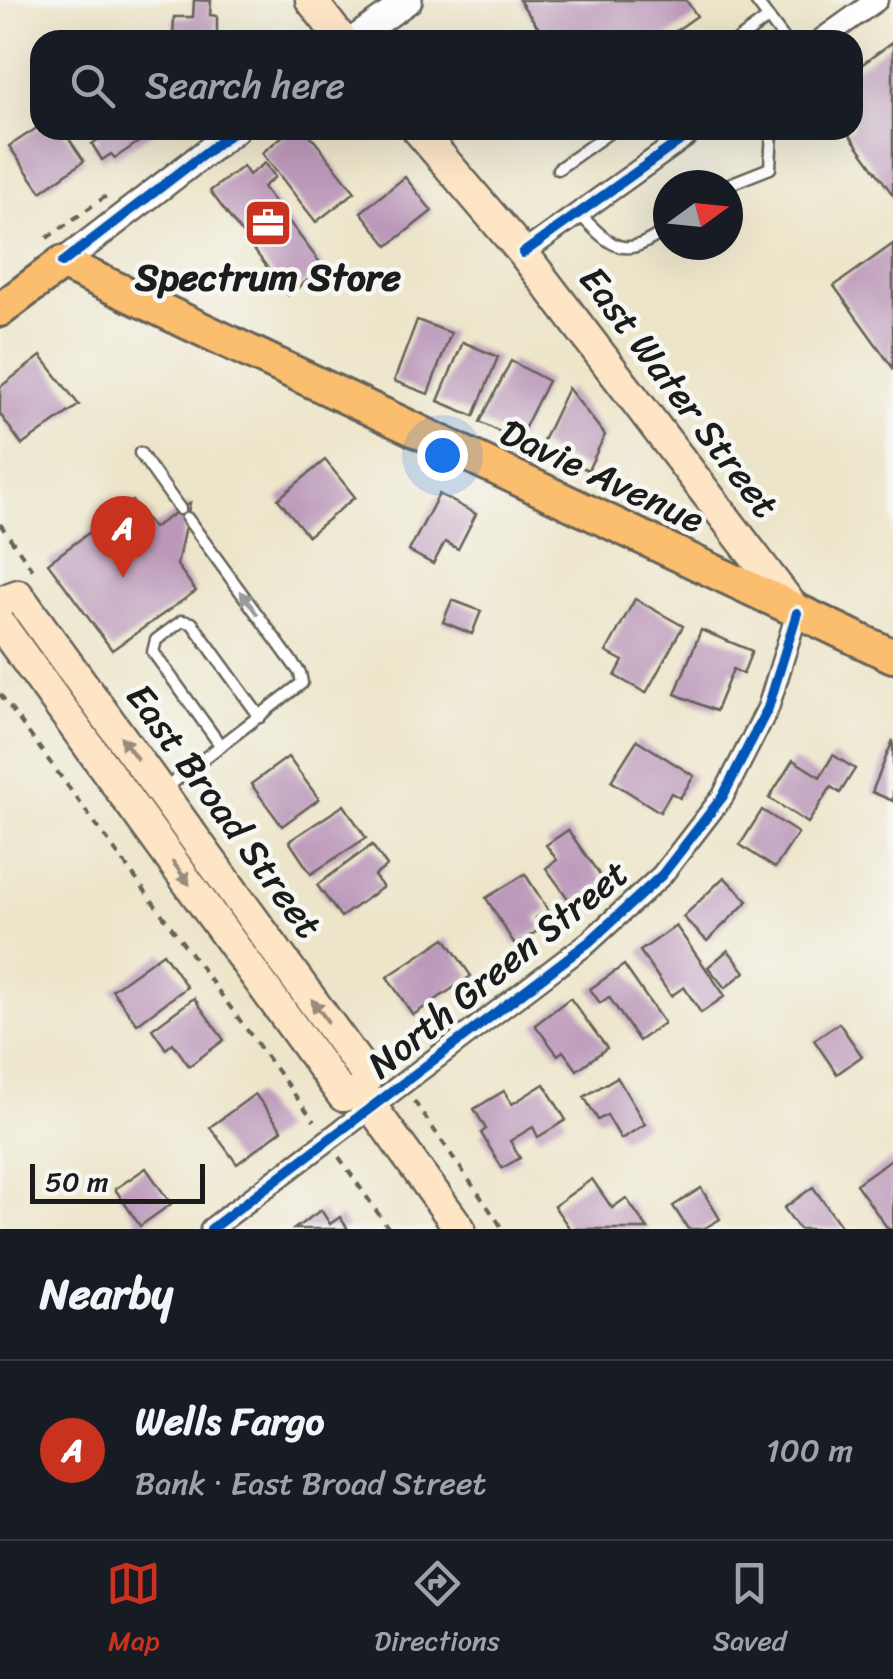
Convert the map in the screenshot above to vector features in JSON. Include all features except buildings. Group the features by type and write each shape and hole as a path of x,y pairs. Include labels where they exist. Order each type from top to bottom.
{"main road":[{"path":"311,0 334,30"},
{"name":"East Water Street","path":"427,140 523,253 797,613"},
{"path":"0,310 47,256"},
{"name":"Davie Avenue","path":"47,256 893,656"},
{"name":"East Broad Street","path":"0,602 18,596 366,1076 367,1100 460,1229"},
{"name":"East Broad Street","path":"2,633 343,1096 367,1100"},
{"path":"135,811 160,792"}],"street":[{"path":"367,30 409,0"},
{"path":"833,30 869,2"},
{"path":"47,256 220,140"},
{"path":"523,253 681,140"},
{"name":"North Green Street","path":"211,1229 328,1141 367,1100 589,942 662,875 723,796 768,708 797,613"}],"lane":[{"path":"755,0 777,30"},
{"path":"752,30 768,18"},
{"path":"558,169 599,140"},
{"path":"743,179 770,168 771,140"},
{"path":"578,213 604,239 624,250 653,238"},
{"path":"140,453 300,673 302,683 160,792"},
{"path":"221,746 153,652 156,640 182,621 192,623 260,717"}],"path":[{"path":"47,256 122,184"},
{"path":"0,694 389,1229"}],"cycle path":[{"path":"62,263 222,140"},
{"path":"523,253 681,140"},
{"path":"211,1229 589,942 662,875 723,796 768,708 797,613"}],"place":[{"name":"Spectrum Store","path":"268,223"},
{"name":"Wells Fargo","path":"123,578"}]}
